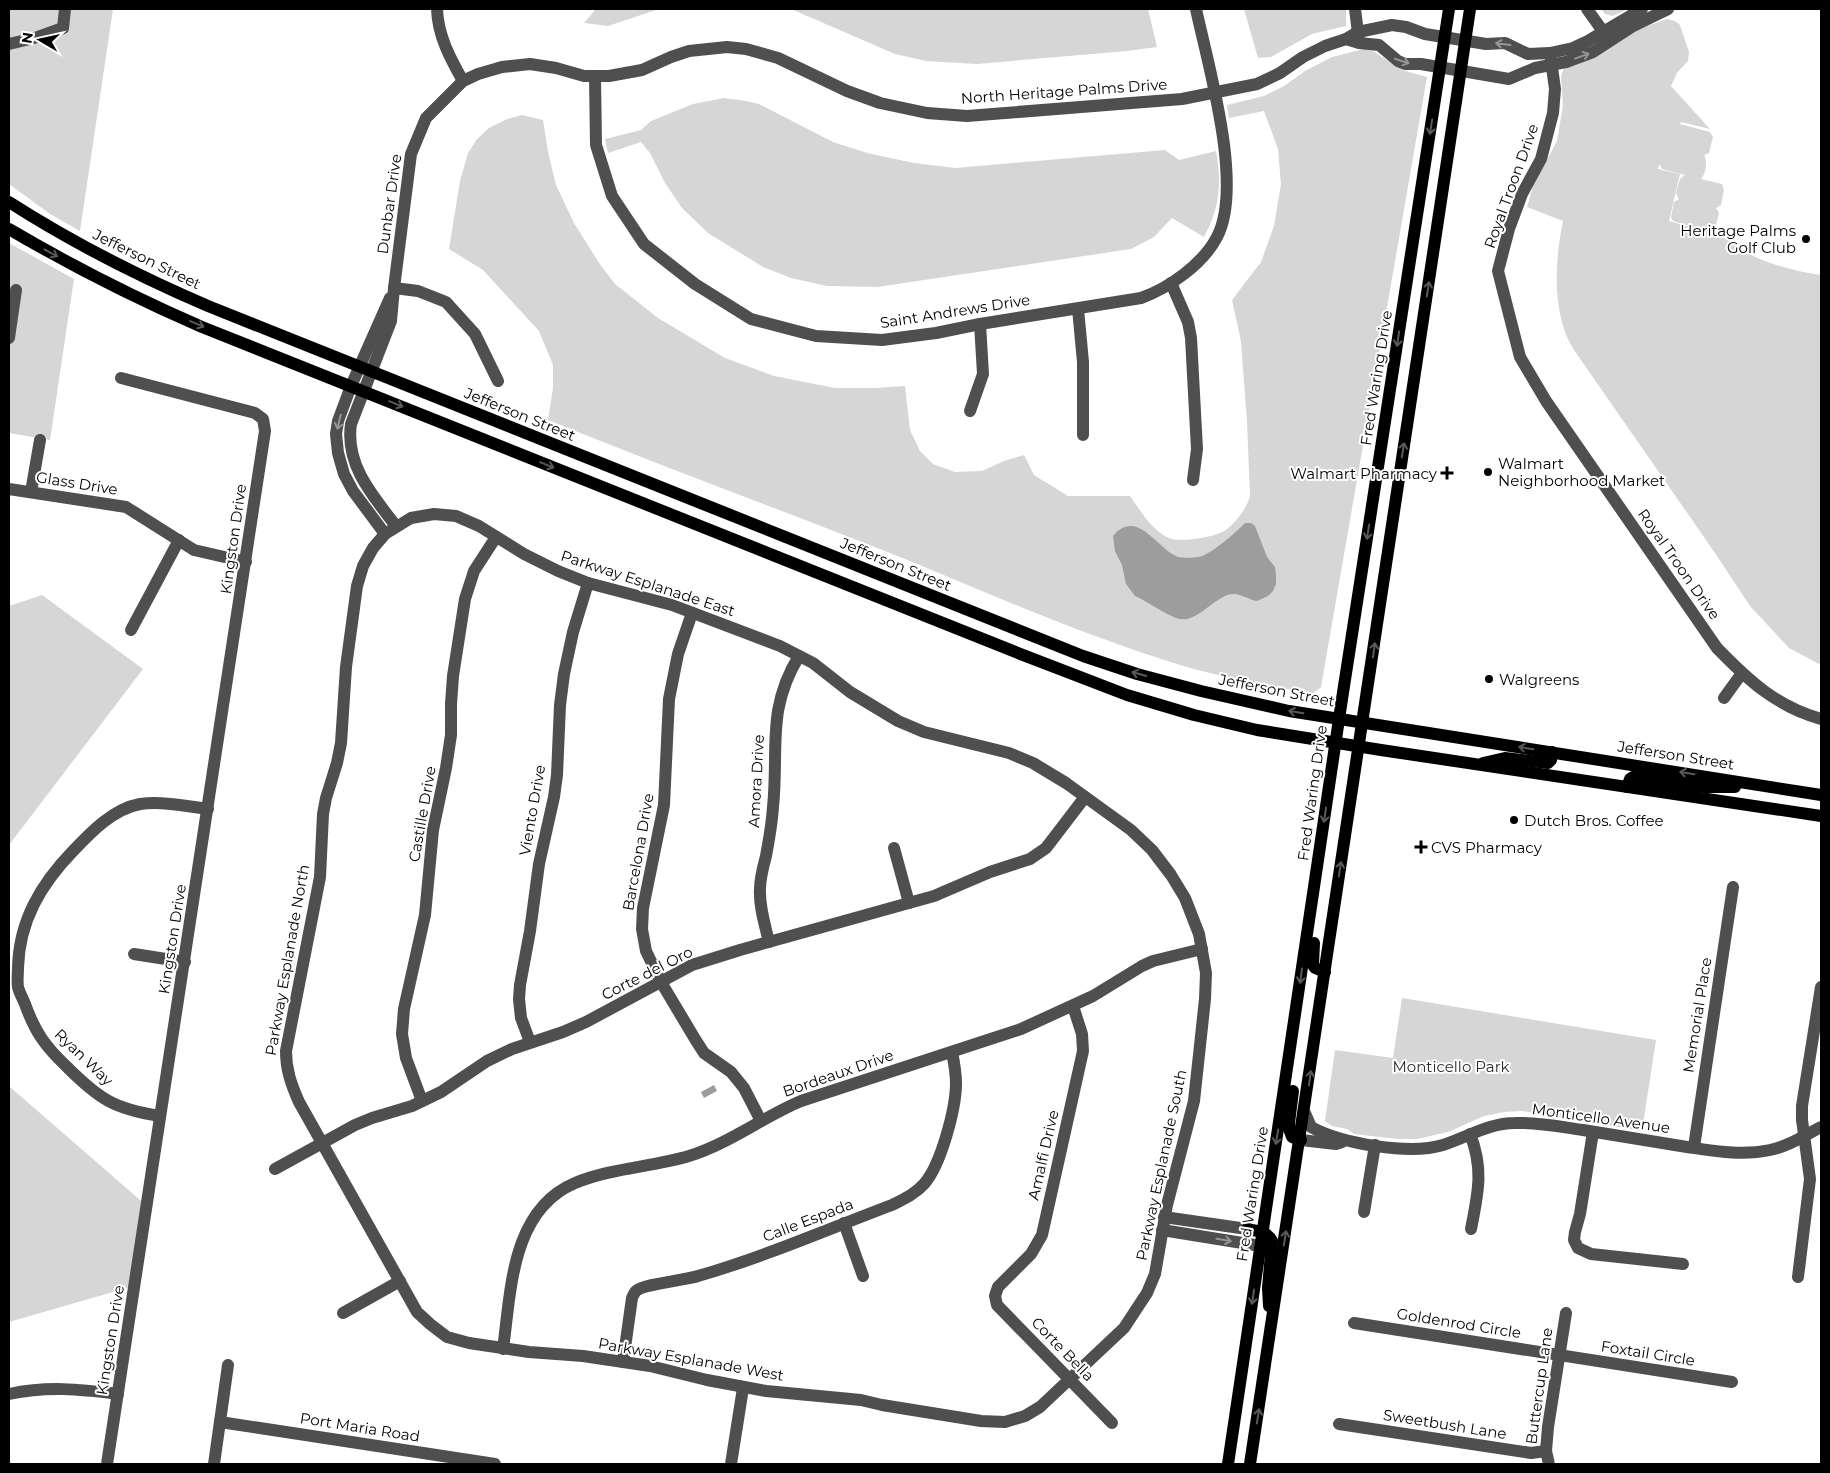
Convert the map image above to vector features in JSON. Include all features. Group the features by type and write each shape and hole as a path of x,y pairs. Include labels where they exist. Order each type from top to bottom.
{"main road":[{"name":"Fred Waring Drive","path":"1228,1464 1449,9"},
{"path":"1250,1464 1301,1140 1470,9"},
{"name":"Jefferson Street","path":"9,202 76,243 154,283 361,379 1118,691 1194,715 1257,730 1476,765 1821,816"},
{"name":"Jefferson Street","path":"9,229 97,278 149,304 361,379 1082,656 1137,674 1289,711 1821,794"},
{"path":"1476,765 1505,758 1548,763 1551,760 1552,752"},
{"path":"1627,787 1631,778 1637,777 1706,787 1775,787"},
{"path":"1313,896 1316,905 1312,960 1315,968 1325,972"},
{"path":"1290,1048 1294,1078 1289,1129 1292,1137 1301,1140"},
{"path":"1247,1230 1263,1232 1272,1241 1268,1288 1271,1331"}],"street":[{"path":"9,44 38,37 63,28 65,9"},
{"path":"437,9 439,28 448,56 463,81"},
{"name":"Saint Andrews Drive","path":"595,77 596,145 612,196 644,244 695,284 751,319 816,336 882,340 936,333 1141,298 1156,293 1196,264 1217,237 1226,208 1227,168 1214,93 1196,9"},
{"path":"1354,9 1359,38 1378,45 1398,61 1405,64 1421,64 1509,79 1551,59 1584,56 1642,9"},
{"path":"1587,9 1607,37"},
{"path":"1607,37 1668,9"},
{"name":"North Heritage Palms Drive","path":"463,81 471,76 491,70 530,64 542,65 584,76 595,77 624,74 642,70 689,51 727,47 763,52 862,97 900,108 927,113 980,115 1182,98 1257,84 1269,80 1314,51 1346,39 1359,38 1400,25 1425,34 1465,41 1486,44 1505,43 1528,54 1551,59"},
{"name":"Royal Troon Drive","path":"1551,59 1555,89 1553,114 1540,159 1522,194 1498,271 1520,357 1546,400 1712,640 1742,673 1774,699 1821,719"},
{"name":"Dunbar Drive","path":"391,530 353,491 344,474 338,453 336,434 338,421 392,321 394,288 411,154 426,118 463,81"},
{"path":"1171,283 1188,322 1191,338 1197,448 1193,480"},
{"path":"394,288 418,291 446,302 475,334 498,381"},
{"path":"9,338 16,290"},
{"path":"1078,309 1084,362 1083,435"},
{"path":"970,412 983,374 980,324"},
{"name":"Kingston Drive","path":"107,1464 265,431 263,419 255,413 121,378"},
{"path":"31,492 40,440"},
{"name":"Glass Drive","path":"9,489 126,507 194,550 246,562"},
{"name":"Parkway Esplanade East","path":"391,530 411,518 434,514 456,516 479,526 524,554 588,584 672,605 780,646 813,663 866,702 898,721 924,732 1009,753 1033,763 1131,830 1152,850"},
{"name":"Parkway Esplanade North","path":"360,1211 289,1081 286,1051 320,877 323,814 341,743 346,667 357,586 363,566 372,548 391,530"},
{"name":"Castille Drive","path":"422,1101 412,1078 404,1050 402,1034 404,1009 425,915 433,830 451,735 450,704 465,600 474,571 496,537"},
{"path":"131,630 179,540"},
{"name":"Viento Drive","path":"530,1042 521,1018 520,985 530,931 539,864 554,797 564,674 573,632 588,584"},
{"name":"Barcelona Drive","path":"692,613 678,654 669,698 664,806 643,908 642,929 646,951 661,982 695,1039 704,1053 731,1072 744,1088 761,1121"},
{"name":"Amora Drive","path":"769,942 761,906 760,889 774,805 775,733 781,695 788,674 799,656"},
{"path":"1724,698 1742,673"},
{"name":"Corte del Oro","path":"275,1169 372,1118 412,1106 441,1092 487,1061 530,1042 563,1032 586,1022 692,965 934,896 984,874 1030,859 1046,848 1084,797"},
{"name":"Ryan Way","path":"160,1116 135,1112 116,1106 89,1088 47,1048 32,1026 13,987 22,932 28,915 51,877 91,832 113,816 141,804 161,803 208,809"},
{"path":"894,848 909,903"},
{"name":"Parkway Esplanade South","path":"1070,1379 1124,1328 1147,1293 1155,1274 1163,1224 1194,1101 1205,999 1206,974 1202,949 1197,926 1185,898 1171,874 1152,850"},
{"name":"Memorial Place","path":"1694,1148 1733,887"},
{"name":"Bordeaux Drive","path":"503,1349 519,1250 528,1227 541,1209 558,1194 574,1184 707,1150 783,1108 1021,1029 1093,996 1142,966 1161,959 1202,949"},
{"path":"134,954 185,962"},
{"path":"1798,1277 1810,1186 1802,1106 1821,987"},
{"name":"Amalfi Drive","path":"995,1296 998,1288 1031,1254 1042,1235 1083,1051 1082,1034 1073,1006"},
{"name":"Calle Espada","path":"623,1362 632,1298 635,1292 643,1287 687,1280 723,1269 892,1205 909,1197 924,1184 937,1164 943,1146 956,1085 952,1052"},
{"name":"Monticello Avenue","path":"1305,1113 1312,1127 1344,1141 1409,1150 1444,1144 1497,1125 1516,1123 1548,1125 1732,1153 1752,1152 1771,1150 1792,1143 1821,1127"},
{"path":"1593,1132 1580,1214 1575,1232 1576,1245 1581,1250 1591,1254 1683,1264"},
{"path":"1470,1134 1477,1152 1480,1170 1479,1188 1471,1229"},
{"name":"Monticello Avenue","path":"1301,1140 1336,1144 1344,1141"},
{"path":"1364,1212 1375,1145"},
{"name":"Parkway Esplanade West","path":"360,1211 418,1312 430,1324 447,1336 469,1343 503,1349 583,1356 650,1366 743,1388 861,1400 964,1419 1005,1422 1025,1416 1040,1407 1070,1379"},
{"path":"844,1223 863,1276"},
{"path":"1163,1224 1247,1230"},
{"path":"1163,1224 1261,1246"},
{"path":"342,1313 400,1281"},
{"name":"Corte Bella","path":"995,1296 997,1305 1112,1424"},
{"name":"Buttercup Lane","path":"1549,1464 1546,1452 1548,1427 1566,1313"},
{"name":"Goldenrod Circle","path":"1354,1323 1560,1356"},
{"name":"Foxtail Circle","path":"1560,1356 1732,1382"},
{"path":"214,1464 228,1365"},
{"path":"9,1394 49,1388 118,1394"},
{"path":"731,1464 743,1388"},
{"name":"Port Maria Road","path":"220,1422 495,1464"},
{"name":"Sweetbush Lane","path":"1339,1424 1531,1453 1546,1452"}],"green space":[{"path":"9,9 113,9 80,231 50,214 9,184"},
{"path":"596,9 659,9 608,26 584,23"},
{"path":"791,9 1148,9 1157,47 977,64 926,61 895,54"},
{"path":"1244,9 1346,9 1346,26 1312,34 1271,57 1258,58"},
{"path":"1601,9 1628,9 1613,16 1605,14"},
{"path":"1667,19 1675,21 1680,25 1689,52 1688,61 1677,73 1671,86 1710,129 1681,122 1680,124 1710,132 1713,137 1709,153 1704,155 1706,167 1701,179 1722,184 1724,190 1721,205 1716,208 1719,213 1715,229 1711,232 1766,262 1793,270 1821,275 1821,665 1789,648 1750,606 1574,350 1564,329 1558,302 1557,261 1563,221 1527,207 1533,186 1557,141 1563,105 1561,76 1564,68 1636,30","holes":["1659,164 1662,169 1685,175 1680,179 1676,193 1679,199 1674,202 1671,217 1673,221 1705,231 1669,221 1680,174 1658,169"]},
{"path":"1364,49 1373,51 1402,70 1427,77 1321,687 1312,694 1196,670 1112,642 865,543 548,420 553,388 553,365 539,331 483,270 449,249 460,181 468,153 477,139 489,128 507,119 522,115 543,120 556,185 574,223 599,263 615,284 658,318 725,358 774,376 835,388 905,386 910,430 920,451 933,464 955,472 982,471 1004,461 1024,455 1034,475 1068,496 1130,496 1142,514 1163,535 1181,540 1206,537 1221,533 1230,527 1249,501 1247,422 1241,341 1232,300 1261,262 1274,226 1281,184 1278,149 1264,111 1229,118 1227,105 1264,96 1332,57"},
{"path":"724,98 759,104 833,142 867,153 914,163 955,168 1165,150 1179,160 1216,151 1219,185 1216,205 1204,237 1172,218 1154,237 1131,249 877,287 827,286 791,278 763,267 708,233 682,208 665,183 650,153 641,142 608,153 605,139 641,130 651,121 693,104"},
{"path":"9,243 74,279 50,440 9,433"},
{"path":"42,595 143,669 9,845 9,606"},
{"name":"Monticello Park","path":"1402,998 1656,1040 1642,1131 1522,1111 1484,1116 1448,1132 1417,1139 1397,1139 1354,1134 1347,1129 1332,1126 1325,1121 1335,1050 1393,1058"},
{"path":"9,1086 147,1206 134,1286 9,1322"}],"shaded area":[{"path":"1245,523 1251,523 1255,526 1267,557 1275,567 1276,584 1268,596 1257,601 1235,594 1228,595 1194,616 1180,619 1135,596 1126,584 1122,565 1115,551 1113,536 1122,528 1130,526 1139,528 1170,553 1178,557 1191,558 1203,555 1223,543"},
{"path":"714,1085 717,1091 704,1098 701,1092"}],"place":[{"name":"Heritage Palms Golf Club","path":"1806,239"},
{"name":"Walmart Neighborhood Market","path":"1488,472"},
{"name":"Walmart Pharmacy","path":"1447,473"},
{"name":"Walgreens","path":"1489,679"},
{"name":"Dutch Bros. Coffee","path":"1514,820"},
{"name":"CVS Pharmacy","path":"1421,847"}]}
